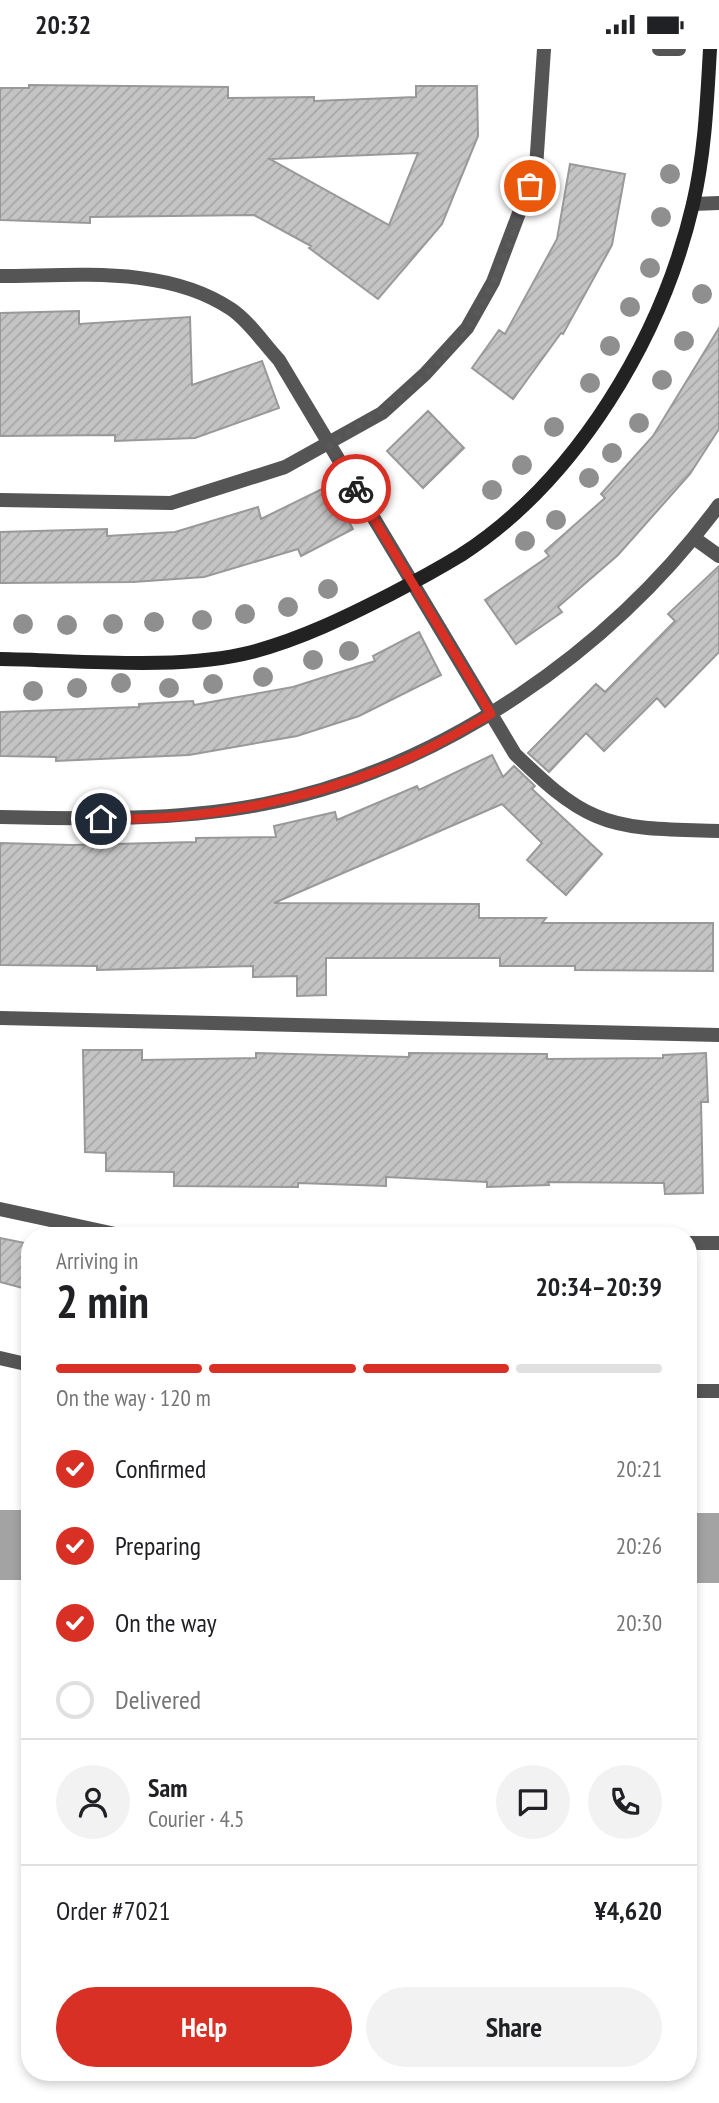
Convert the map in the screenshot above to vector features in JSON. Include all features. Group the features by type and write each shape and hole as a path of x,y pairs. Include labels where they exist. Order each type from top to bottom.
{"street":[{"path":"0,500 170,503 285,467 382,413 425,374 467,328 493,282 536,168 544,49"},
{"path":"659,49 679,49"},
{"path":"0,659 178,661 251,652 336,623 412,583 463,554 532,496 582,439 622,380 657,315 693,204 707,104 710,49"},
{"path":"693,204 719,203"},
{"path":"0,276 125,277 184,285 232,310 279,360 515,754 553,789 596,817 643,827 719,831"},
{"path":"0,817 126,820 264,804 332,787 388,767 491,714 553,674 661,574 719,505"},
{"path":"694,538 719,557"},
{"path":"0,1018 719,1035"},
{"path":"0,1209 83,1227"},
{"path":"697,1243 719,1243"},
{"path":"0,1358 21,1362"},
{"path":"697,1391 719,1391"}],"building":[{"path":"29,85 228,87 228,98 314,97 314,101 416,97 416,86 477,86 478,136 442,224 378,299 309,248 311,246 254,215 90,217 90,223 0,220 0,88 29,88","holes":["418,153 389,225 270,159"]},
{"path":"570,164 625,174 612,245 563,334 561,333 513,399 472,368 499,330 505,334 557,239"},
{"path":"79,311 79,324 190,317 192,385 262,361 279,408 195,438 115,441 115,435 0,436 0,313"},
{"path":"719,328 719,429 690,474 618,555 558,607 562,612 516,644 485,600 549,556 545,551 605,498 601,494 653,436"},
{"path":"428,411 464,448 423,488 387,451"},
{"path":"330,485 353,529 301,556 298,549 204,577 133,582 0,583 0,532 107,529 107,536 175,532 258,507 261,519"},
{"path":"719,566 719,652 665,707 657,698 604,751 586,733 549,772 528,753 596,684 605,692 675,621 668,614"},
{"path":"419,632 441,675 359,716 297,736 189,755 56,761 56,757 0,756 0,712 139,707 139,704 193,701 194,705 293,687 375,661 373,656"},
{"path":"492,755 503,777 514,766 535,786 532,789 602,854 566,895 527,860 542,843 502,804 274,903 479,904 479,918 546,918 542,923 713,923 713,971 575,970 575,966 500,966 500,958 326,958 326,995 297,996 297,976 253,977 253,966 97,970 97,966 0,965 0,843 72,845 196,842 196,838 276,837 274,826 335,812 337,820 417,786 419,790"},
{"path":"83,1050 142,1050 142,1060 256,1058 256,1053 409,1057 409,1053 547,1054 547,1059 663,1058 663,1055 706,1053 708,1102 701,1102 703,1193 665,1194 664,1183 548,1182 549,1185 487,1187 487,1182 386,1177 386,1186 298,1183 298,1187 174,1186 174,1172 106,1171 106,1153 85,1152"},
{"path":"0,1238 21,1242 21,1288 0,1282"}],"waterway":[{"path":"0,1545 21,1545"},
{"path":"697,1548 719,1548"}],"way so far":[{"path":"356,489 329,444 382,413 425,374 467,328 493,282 530,186"}],"route":[{"path":"101,819 126,820 200,813 264,804 332,787 388,767 491,714 356,489"}]}
